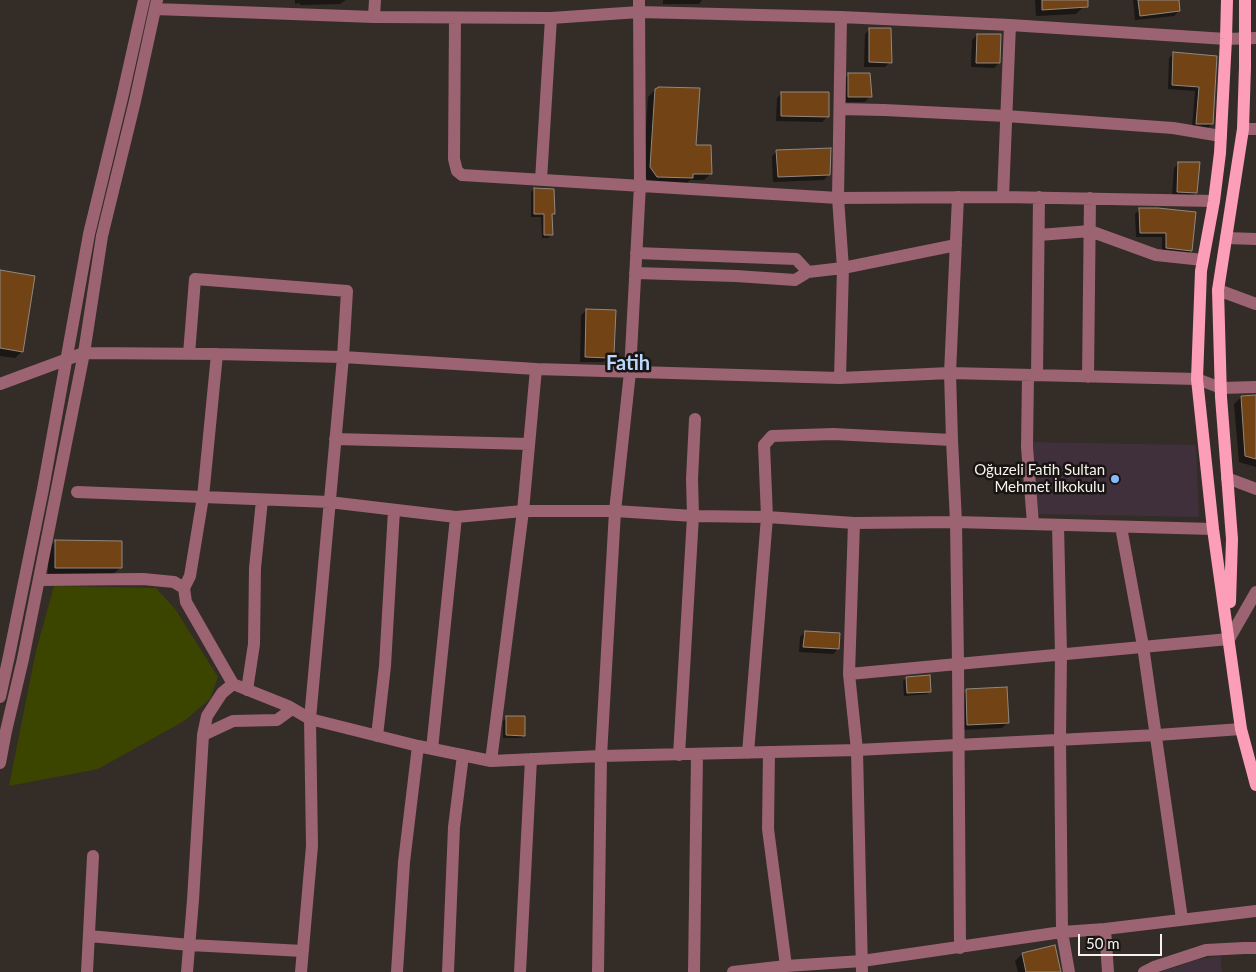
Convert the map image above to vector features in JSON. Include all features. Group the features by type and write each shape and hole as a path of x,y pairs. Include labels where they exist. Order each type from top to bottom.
{"main road":[{"path":"1227,0 1221,136 1214,200 1201,271 1197,379 1213,529 1241,729 1256,785"},
{"path":"1229,639 1232,539 1221,388 1218,290 1243,129 1245,67 1251,38 1245,0"}],"street":[{"path":"0,697 5,657 43,490 88,234 144,0"},
{"path":"374,17 375,0"},
{"path":"0,763 23,659 84,353 102,236 135,101 156,4 374,17 455,18 551,18 639,6 841,18 1010,25 1226,39 1251,38"},
{"path":"598,972 601,756 615,510 630,372 640,185 639,6"},
{"path":"455,18 454,159 457,171 462,175 838,198 1039,197 1214,200"},
{"path":"541,180 551,18"},
{"path":"840,378 843,268 838,198 841,18"},
{"path":"1003,197 1010,25"},
{"path":"840,109 1006,116 1173,128 1221,136"},
{"path":"1243,129 1256,129"},
{"path":"958,197 950,373 956,522 960,948"},
{"path":"1032,524 1027,447 1032,375 1039,197"},
{"path":"1088,377 1090,198"},
{"path":"1038,235 1090,231 1156,255 1203,260"},
{"path":"1226,238 1256,239"},
{"path":"635,273 795,280 808,272 843,268 956,246"},
{"path":"636,253 796,259 808,272"},
{"path":"189,354 195,279 347,291 343,357 310,719 312,846 301,972"},
{"path":"1218,290 1256,304"},
{"path":"0,384 84,353 343,357 536,369 840,378 950,373 1197,379 1221,388 1256,387"},
{"path":"216,354 204,498 190,576 184,588 186,602 232,684 292,709 310,719 418,746 491,761 601,756 857,750 1241,729"},
{"path":"491,761 523,511 536,369"},
{"path":"679,754 693,516 692,479 695,419"},
{"path":"748,753 767,517 764,444 772,436 833,434 952,440"},
{"path":"335,439 529,444"},
{"path":"1227,478 1256,489"},
{"path":"77,492 329,502 456,517 523,511 615,510 693,516 767,517 854,523 956,522 1213,529"},
{"path":"247,690 254,644 256,568 262,500"},
{"path":"377,736 384,666 394,510"},
{"path":"432,749 456,517"},
{"path":"854,523 849,674 857,750 862,966"},
{"path":"1058,525 1061,654 1062,932 1069,972"},
{"path":"1121,527 1143,646 1182,919"},
{"path":"39,580 143,579 174,582 184,588"},
{"path":"849,674 1229,639 1256,592"},
{"path":"187,972 194,900 203,734 208,716 222,693 232,684"},
{"path":"203,734 233,721 277,720 292,709"},
{"path":"397,972 404,862 418,746"},
{"path":"769,752 768,829 786,966"},
{"path":"694,972 697,754"},
{"path":"448,972 454,827 463,755"},
{"path":"520,972 531,759"},
{"path":"87,972 93,856"},
{"path":"733,972 786,966 862,966 1062,932 1256,911"},
{"path":"1105,928 1108,972"},
{"path":"89,936 190,945 303,951"},
{"path":"1144,972 1206,950 1256,948"}],"shaded area":[{"name":"Oğuzeli Fatih Sultan Mehmet İlkokulu","path":"1030,442 1196,445 1199,517 1036,514"},
{"path":"1221,956 1222,972 1161,972 1200,959"}],"green space":[{"path":"54,586 156,588 175,609 218,677 210,699 184,721 98,769 9,786 36,651"}],"building":[{"path":"1042,0 1088,0 1088,7 1042,10"},
{"path":"1138,0 1179,0 1180,11 1140,16"},
{"path":"869,28 891,28 892,63 869,62"},
{"path":"977,34 1001,34 1000,63 976,63"},
{"path":"1173,52 1217,56 1213,124 1196,124 1199,87 1172,85"},
{"path":"848,73 870,73 872,97 848,97"},
{"path":"659,87 700,88 696,145 711,145 712,174 693,174 693,178 657,177 650,167 655,89"},
{"path":"781,92 829,92 829,117 781,116"},
{"path":"831,148 830,175 778,177 776,150"},
{"path":"1178,162 1200,162 1197,193 1177,192"},
{"path":"534,188 554,189 555,214 552,214 553,235 544,235 544,214 534,214"},
{"path":"1139,208 1196,212 1192,251 1166,248 1166,233 1140,233"},
{"path":"0,270 35,276 23,352 0,348"},
{"path":"586,309 616,310 614,354 609,358 585,357"},
{"path":"1256,395 1256,459 1245,456 1241,396"},
{"path":"55,540 122,541 122,568 55,568"},
{"path":"805,631 840,633 839,649 803,647"},
{"path":"930,675 931,692 907,693 906,677"},
{"path":"1007,687 1009,723 967,725 966,689"},
{"path":"506,716 525,716 525,736 506,735"},
{"path":"1055,945 1061,972 1026,972 1022,953"}],"place":[{"name":"Oğuzeli Fatih Sultan Mehmet İlkokulu","path":"1115,479"}],"district":[{"name":"Fatih","path":"628,364"}]}
